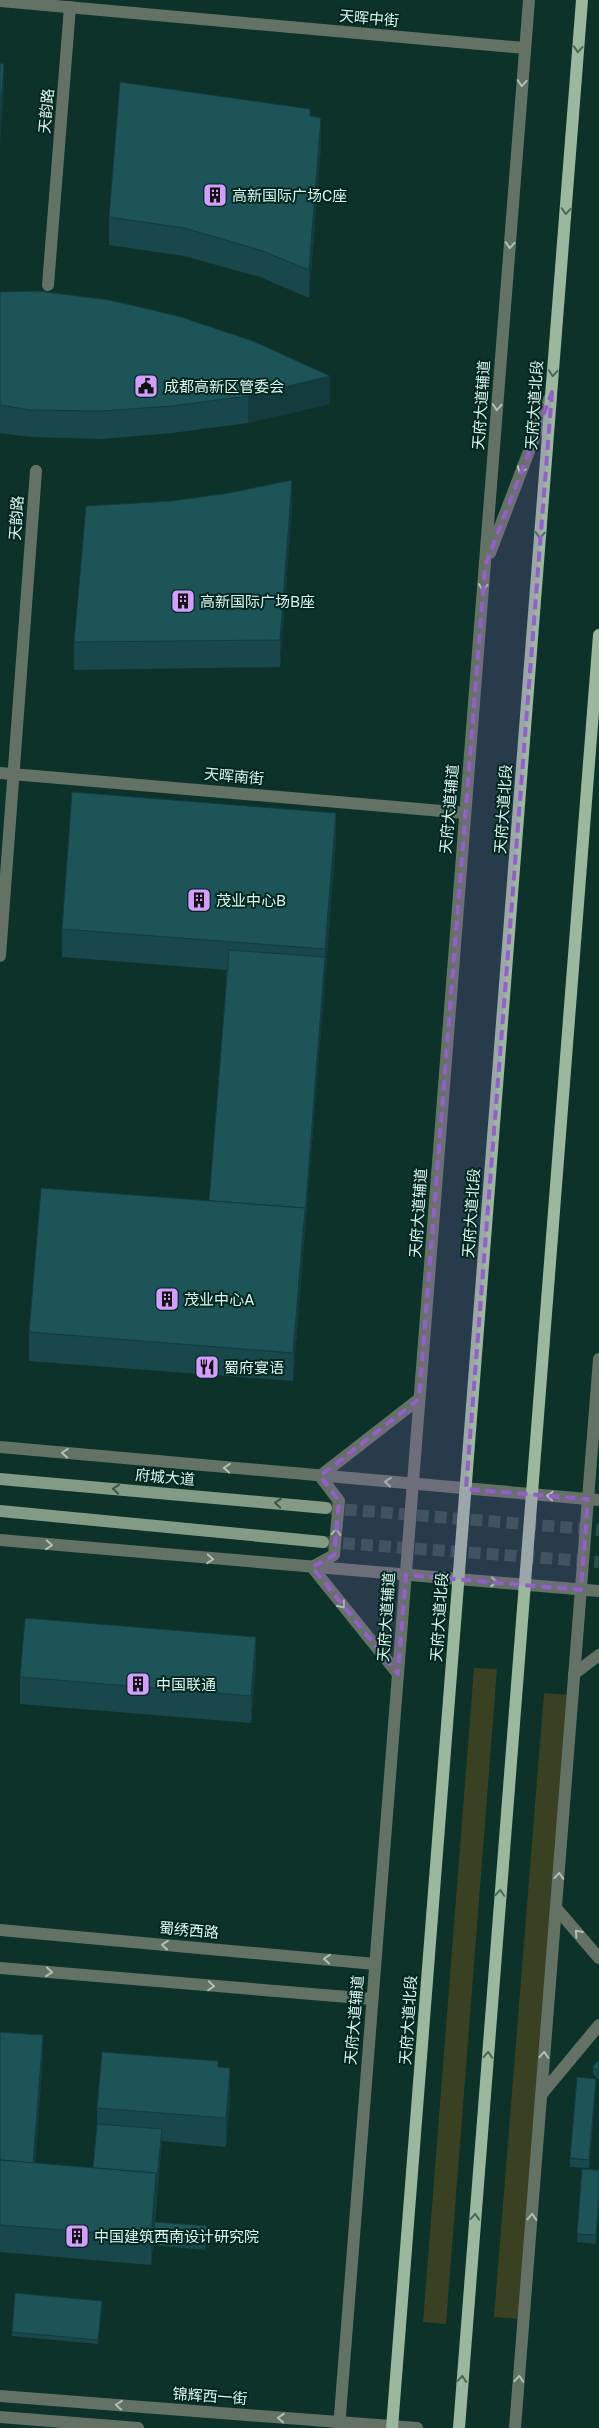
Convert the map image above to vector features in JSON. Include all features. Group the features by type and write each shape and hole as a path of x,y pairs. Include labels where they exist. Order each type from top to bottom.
{"main road":[{"name":"天府大道北段","path":"392,2427 582,0"},
{"path":"458,2428 599,634"},
{"name":"府城大道","path":"0,1479 326,1508"},
{"path":"0,1511 322,1542"}],"street":[{"name":"天府大道辅道","path":"339,2425 529,0"},
{"name":"天晖中街","path":"0,1 71,4 525,48"},
{"name":"天韵路","path":"48,285 71,4"},
{"path":"485,566 552,392"},
{"name":"天韵路","path":"0,956 36,471"},
{"name":"天晖南街","path":"0,772 465,812"},
{"path":"515,2428 581,1590 593,1499 599,1359"},
{"path":"320,1476 419,1399"},
{"path":"0,1447 466,1490 593,1499"},
{"path":"312,1567 334,1555 339,1502 320,1476"},
{"path":"0,1540 599,1591"},
{"path":"312,1567 398,1674"},
{"path":"574,1674 599,1655"},
{"path":"556,1908 599,1958"},
{"name":"蜀绣西路","path":"0,1930 375,1964"},
{"path":"0,1968 372,1999"},
{"path":"541,2094 599,2025"},
{"name":"锦辉西一街","path":"0,2396 339,2425 417,2428"},
{"path":"0,2417 138,2428"}],"highlighted area":[{"path":"552,392 466,1489 588,1499 581,1590 406,1575 398,1674 312,1567 334,1555 339,1501 320,1476 419,1399 485,566"}],"green space":[{"path":"474,1668 497,1669 446,2324 423,2322"},
{"path":"544,1693 570,1695 519,2319 494,2317"}],"building":[{"path":"0,63 4,64 0,119"},
{"name":"高新国际广场C座","path":"120,82 310,109 310,116 321,118 309,270 260,250 184,228 109,217"},
{"name":"成都高新区管委会","path":"38,291 109,300 178,316 253,341 330,376 248,396 172,406 102,411 30,410 0,405 0,292"},
{"name":"高新国际广场B座","path":"292,480 280,640 74,642 86,506 172,501 229,493"},
{"name":"茂业中心B","path":"72,792 336,813 325,949 62,929"},
{"path":"229,950 325,957 305,1216 305,1208 209,1201"},
{"name":"茂业中心A","path":"41,1188 305,1208 293,1353 29,1332"},
{"path":"25,1618 256,1637 251,1696 20,1677"},
{"path":"0,2032 43,2035 33,2163 0,2160"},
{"path":"102,2052 218,2061 218,2067 230,2068 226,2118 97,2108"},
{"path":"599,2060 599,2072 593,2066"},
{"path":"577,2077 596,2079 589,2160 570,2158"},
{"path":"97,2124 162,2129 156,2188 156,2173 93,2168"},
{"path":"0,2160 156,2173 151,2237 0,2225"},
{"path":"582,2169 599,2170 596,2235 577,2234"},
{"path":"155,2222 207,2226 205,2245 153,2241"},
{"path":"15,2293 102,2301 98,2340 12,2332"}],"tunnel":[{"path":"327,1508 599,1530"},
{"path":"325,1542 599,1562"}],"place":[{"name":"高新国际广场C座","path":"215,195"},
{"name":"成都高新区管委会","path":"146,386"},
{"name":"高新国际广场B座","path":"183,601"},
{"name":"茂业中心B","path":"199,900"},
{"name":"茂业中心A","path":"167,1299"},
{"name":"蜀府宴语","path":"207,1367"},
{"name":"中国联通","path":"138,1684"},
{"name":"中国建筑西南设计研究院","path":"77,2236"}]}
